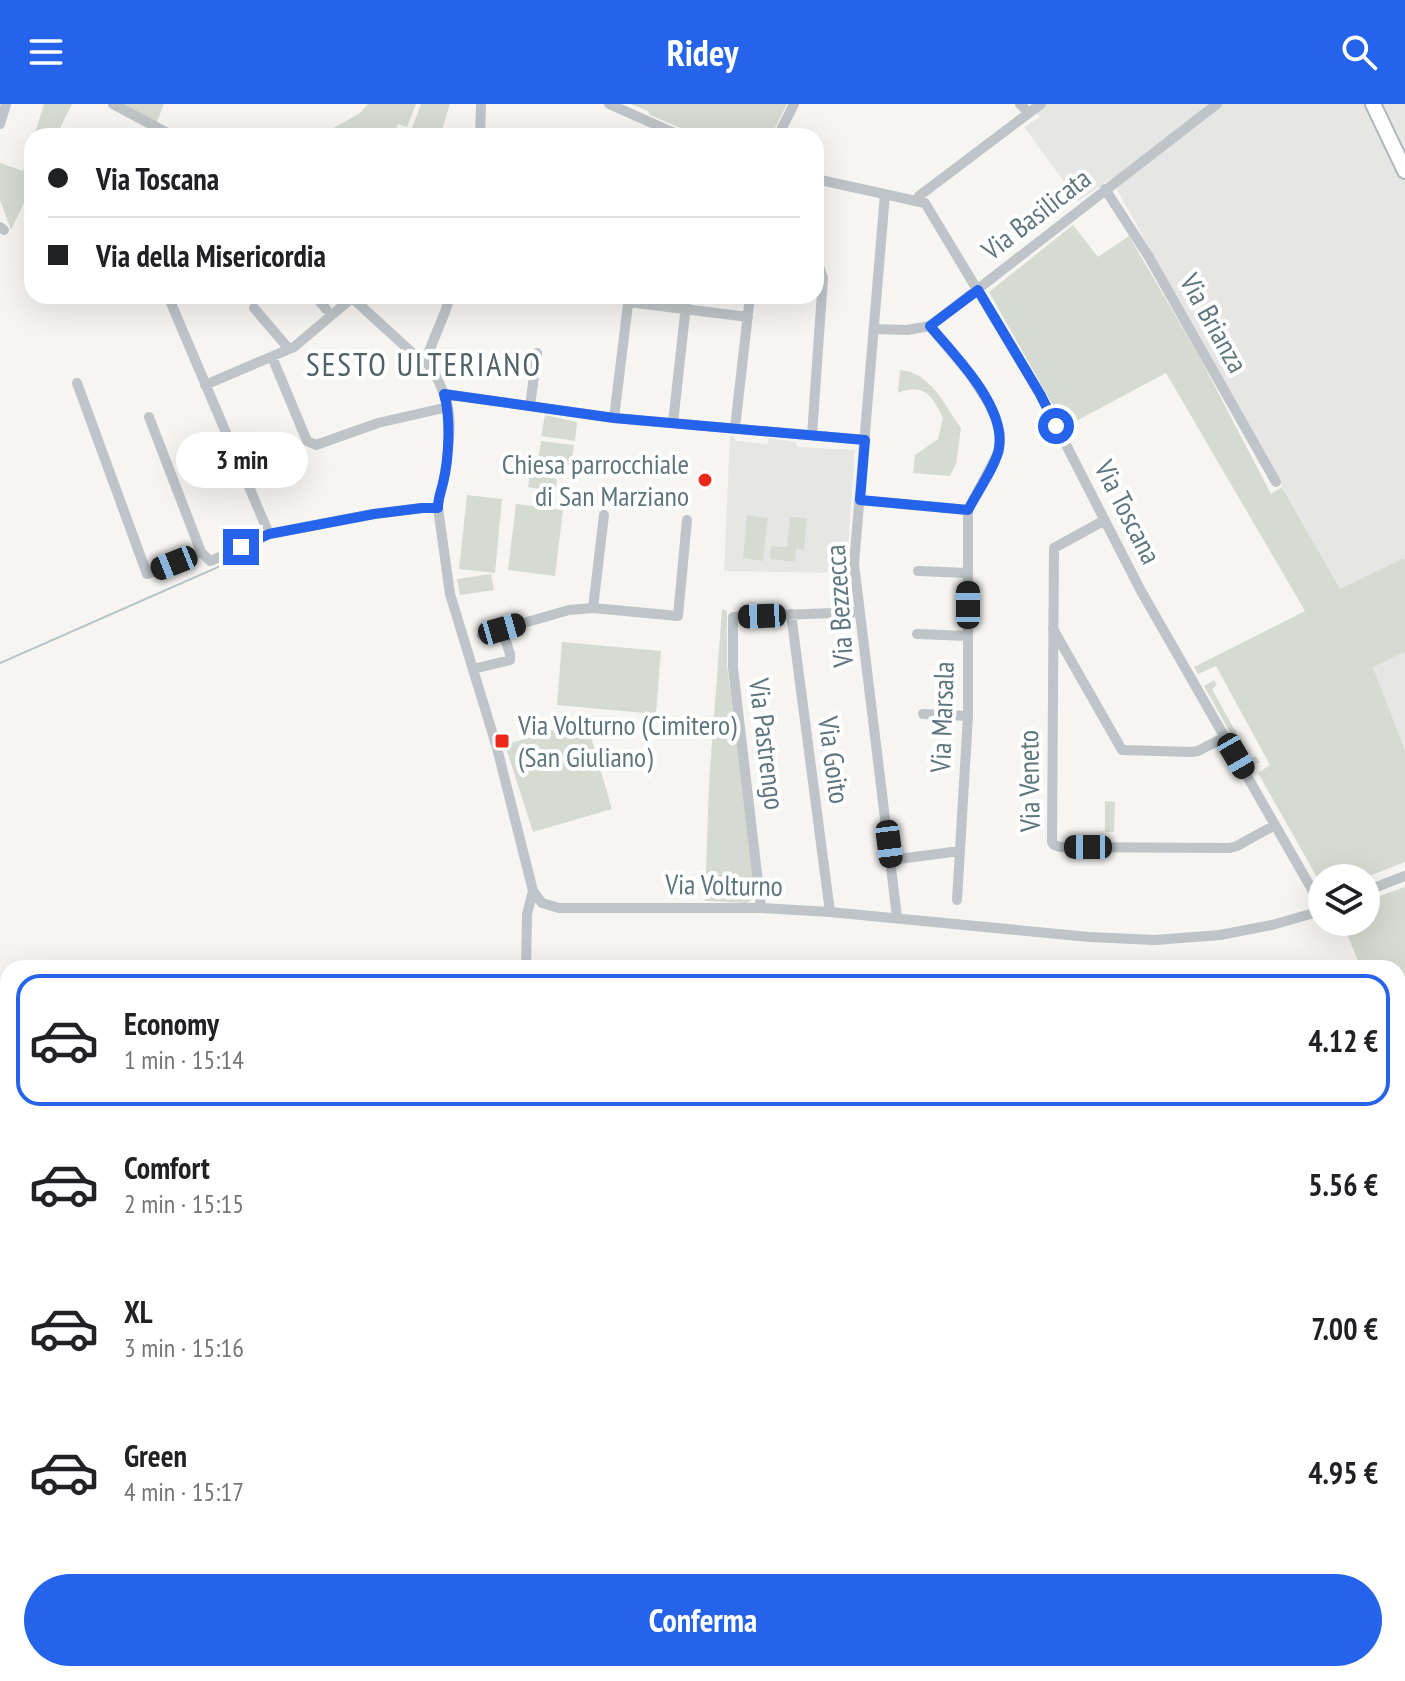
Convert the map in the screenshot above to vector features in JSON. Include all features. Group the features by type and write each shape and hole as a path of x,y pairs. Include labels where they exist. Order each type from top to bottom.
{"street":[{"path":"0,124 6,104"},
{"path":"113,104 158,128"},
{"path":"480,128 481,104"},
{"path":"609,104 662,128"},
{"path":"782,128 794,104"},
{"path":"1020,104 1029,113"},
{"path":"824,181 917,201 919,196 1041,104"},
{"name":"Via Basilicata","path":"930,326 1217,104"},
{"path":"1373,104 1405,171"},
{"path":"650,123 650,128"},
{"name":"Via Brianza","path":"1105,189 1149,257 1276,482"},
{"name":"Via Bezzecca","path":"885,194 854,564 897,917"},
{"name":"Via Toscana","path":"917,201 925,203 1040,394 1141,591 1308,879"},
{"path":"171,304 269,534"},
{"path":"322,304 326,309"},
{"path":"205,385 289,349 343,304"},
{"path":"359,304 425,361 448,407 444,481 438,508 450,594 497,748 533,891 527,914 526,960"},
{"path":"425,361 448,304"},
{"path":"614,418 627,304"},
{"path":"656,304 748,317"},
{"path":"673,423 686,304"},
{"path":"735,428 749,304"},
{"path":"812,435 821,304"},
{"path":"254,308 289,349"},
{"path":"874,329 907,330 930,326"},
{"name":"Via Marsala","path":"930,326 970,374 992,410 1000,434 999,451 968,510 968,716 957,900"},
{"path":"530,406 537,353"},
{"path":"272,357 311,445 378,423 448,407"},
{"path":"77,383 147,574 201,552"},
{"path":"444,394 614,418 865,440"},
{"path":"149,417 201,552 210,561 269,534 374,514 438,508"},
{"path":"860,500 968,510"},
{"path":"593,608 604,515"},
{"path":"482,635 569,610 593,608 678,616 687,520"},
{"name":"Via Veneto","path":"1105,520 1054,548 1052,842 1060,847 1230,848 1275,825"},
{"path":"918,571 968,573"},
{"name":"Via Pastrengo","path":"761,908 733,668 733,617 860,612"},
{"name":"Via Goito","path":"791,614 830,912"},
{"path":"1052,628 1122,750 1192,752 1225,737"},
{"path":"473,669 510,660 502,629"},
{"path":"917,634 968,636"},
{"path":"923,714 968,716"},
{"path":"891,860 960,851"},
{"path":"1380,886 1405,876"},
{"name":"Via Volturno","path":"533,891 542,903 559,908 761,908 1155,940 1220,935 1308,918"}],"shaded area":[{"path":"44,104 72,104 60,128 36,128"},
{"path":"121,104 164,104 156,124"},
{"path":"368,104 416,104 407,127 398,124 396,128 333,128 360,113"},
{"path":"421,104 450,104 442,128 412,128"},
{"path":"631,104 787,104 775,128 680,128 650,115 648,111"},
{"path":"1029,104 1405,104 1405,558 1340,590 1111,179 1078,201 1024,127 1040,117"},
{"path":"0,163 23,171 24,168 24,203 11,230 0,200"},
{"path":"1073,225 1098,257 1129,236 1199,356 1271,494 1282,487 1340,589 1404,558 1405,652 1373,667 1405,750 1405,862 1380,872 1380,864 1310,864 1258,773 1270,765 1216,666 1198,674 1194,667 1305,611 1166,373 1065,427 989,292"},
{"path":"900,370 911,372 929,383 961,428 956,464 950,476 913,473 915,455 938,439 943,418 931,398 921,391 915,389 898,393"},
{"path":"545,415 577,422 575,441 541,436"},
{"path":"730,436 734,436 735,441 768,444 769,438 796,442 797,447 855,450 844,573 724,571"},
{"path":"541,441 574,445 571,466 538,461"},
{"path":"530,475 557,479 555,492 528,487"},
{"path":"467,495 502,499 495,573 459,569"},
{"path":"516,504 563,510 555,576 508,570"},
{"path":"747,515 768,518 763,561 743,558"},
{"path":"790,517 807,518 804,550 796,549 795,562 770,559 771,546 787,547"},
{"path":"491,574 494,590 460,595 457,579"},
{"path":"722,609 727,611 727,665 757,897 747,903 705,901 709,783"},
{"path":"562,642 661,651 656,714 557,705"},
{"path":"1405,652 1405,750 1373,667"},
{"path":"1214,680 1217,685 1212,689 1251,759 1256,756 1260,762 1250,768 1204,686"},
{"path":"586,720 612,809 533,832 505,745"},
{"path":"1105,801 1115,802 1114,832 1105,832"},
{"path":"1405,887 1405,960 1358,960 1348,936 1380,936 1380,896"}],"waterway":[{"path":"0,663 259,549"}],"place":[{"name":"Chiesa parrocchiale di San Marziano","path":"705,480"},
{"name":"Via Volturno (Cimitero) (San Giuliano)","path":"502,741"}],"district":[{"name":"SESTO ULTERIANO","path":"424,365"}],"route":[{"path":"241,547 269,534 374,514 438,508 444,481 449,425 444,394 614,418 865,440 860,500 968,510 999,451 1000,434 988,402 970,374 930,326 978,290 1056,426"}]}
